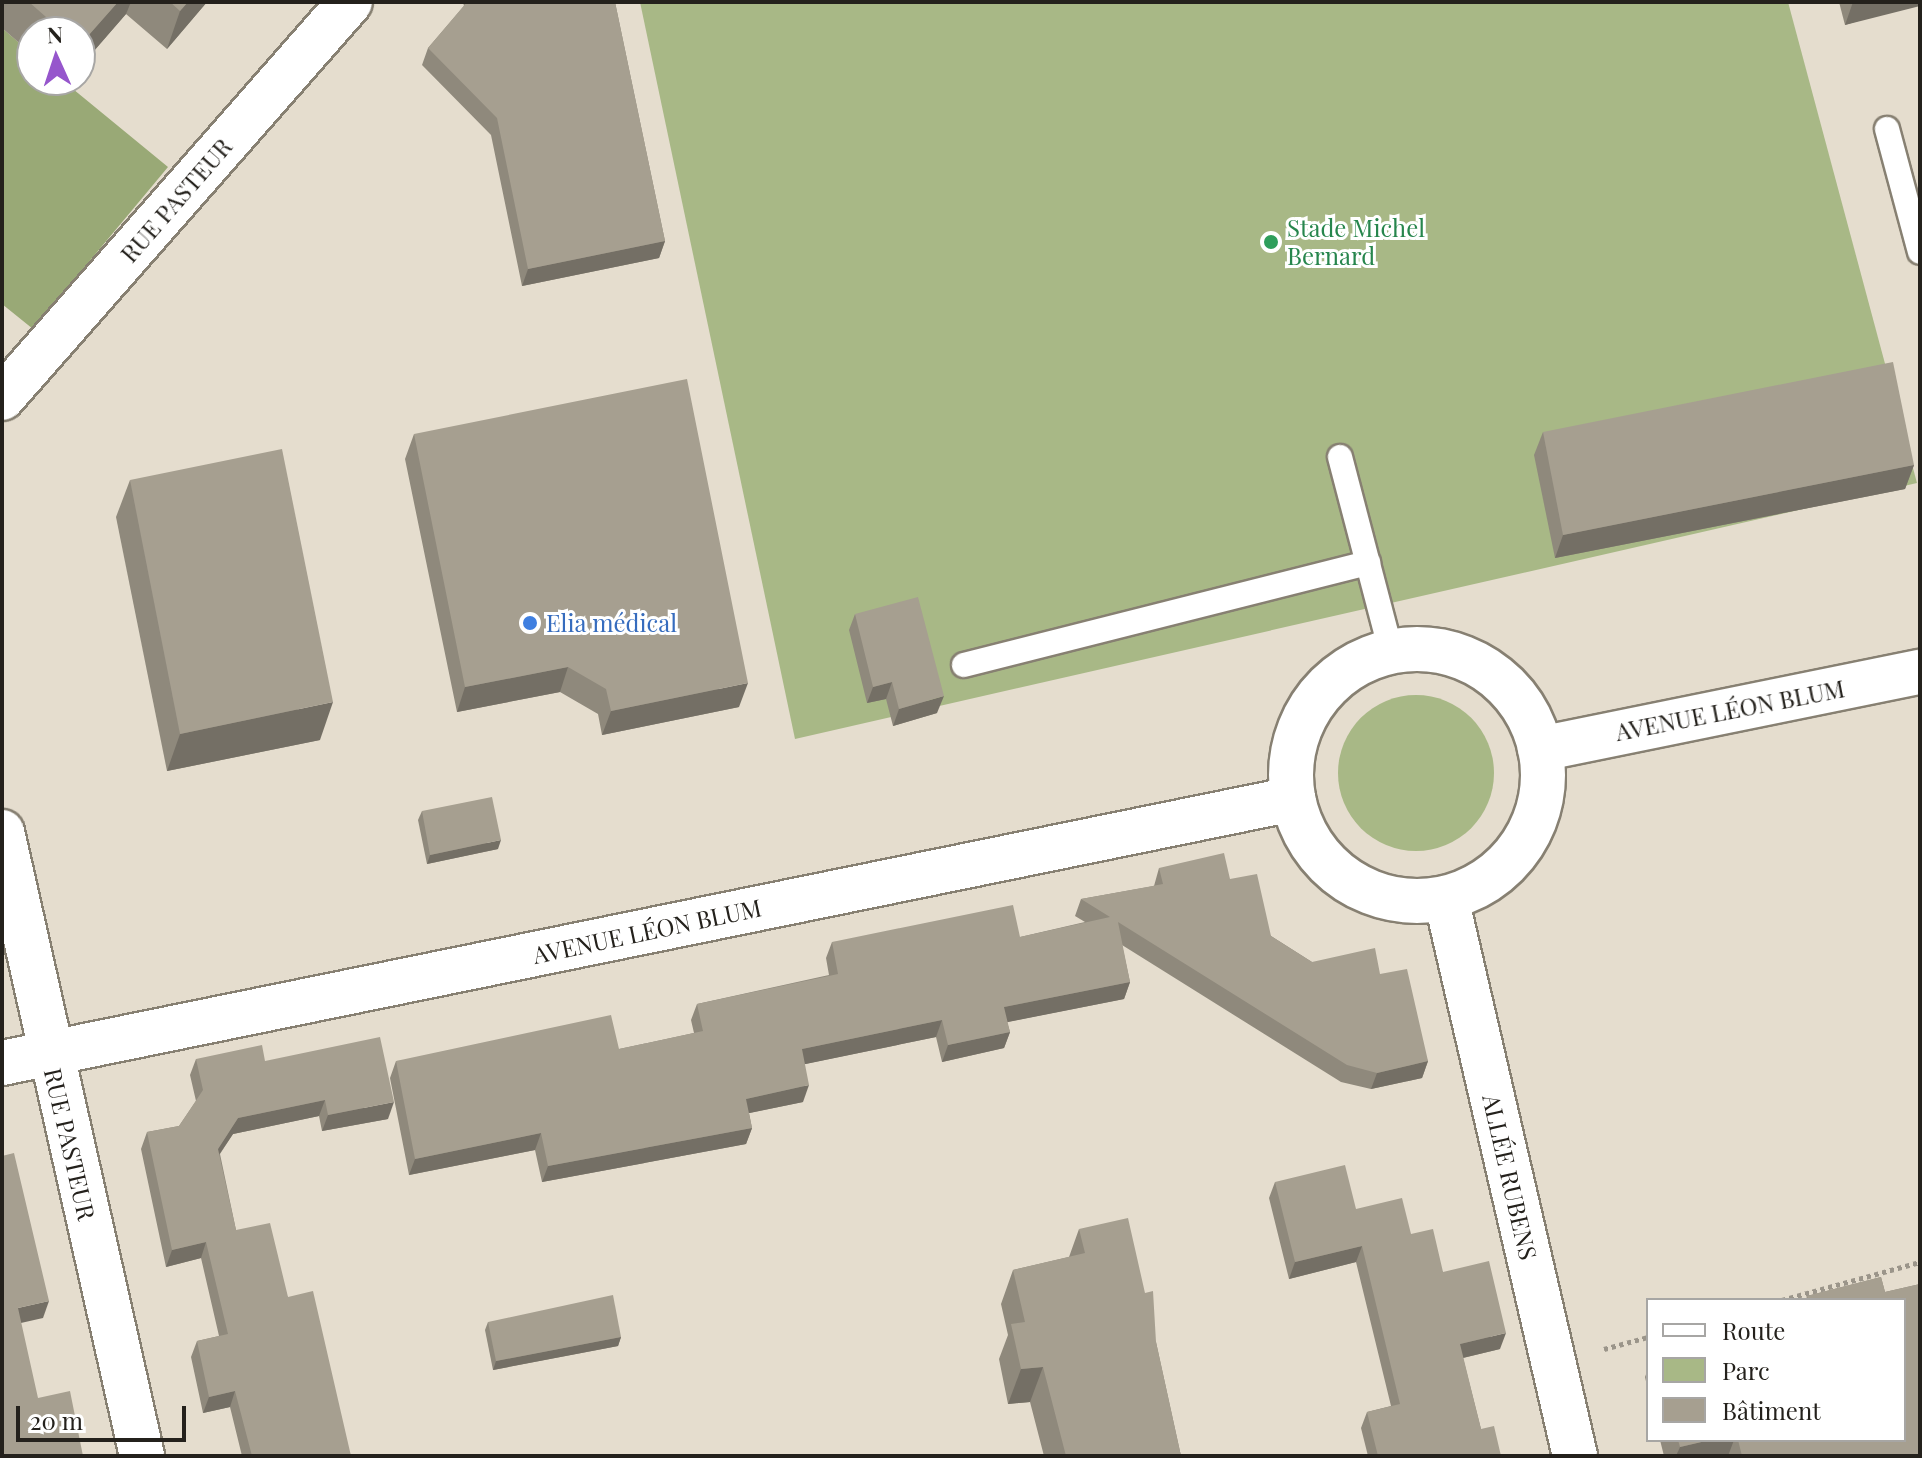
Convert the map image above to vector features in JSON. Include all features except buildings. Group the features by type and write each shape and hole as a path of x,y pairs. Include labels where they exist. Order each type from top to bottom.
{"street":[{"name":"RUE PASTEUR","path":"2,398 350,2"},
{"path":"1440,651 1486,670 1521,703 1540,749 1541,797 1524,842 1490,878 1446,898 1395,899 1348,881 1312,846 1293,799 1293,751 1311,706 1346,671 1391,652 1440,651"},
{"name":"AVENUE LÉON BLUM","path":"1540,749 1920,672"},
{"name":"AVENUE LÉON BLUM","path":"2,1063 1293,799"},
{"name":"RUE PASTEUR","path":"2,832 48,1054 142,1456"},
{"name":"ALLÉE RUBENS","path":"1446,898 1575,1456"}],"lane":[{"path":"1887,129 1920,252"},
{"path":"1340,457 1391,652"},
{"path":"964,665 1368,563"}],"path":[{"path":"1789,1298 1920,1262"}],"green space":[{"name":"Stade Michel Bernard","path":"640,2 1788,2 1917,483 795,739"},
{"path":"2,28 16,40 16,96 81,96 168,167 33,329 2,304"},
{"path":"1416,695 1446,701 1471,718 1488,743 1494,773 1488,803 1471,828 1446,845 1416,851 1386,845 1361,828 1344,803 1338,773 1344,743 1361,718 1386,701"}],"place":[{"name":"Stade Michel Bernard","path":"1271,242"},
{"name":"Elia médical","path":"530,623"}]}
